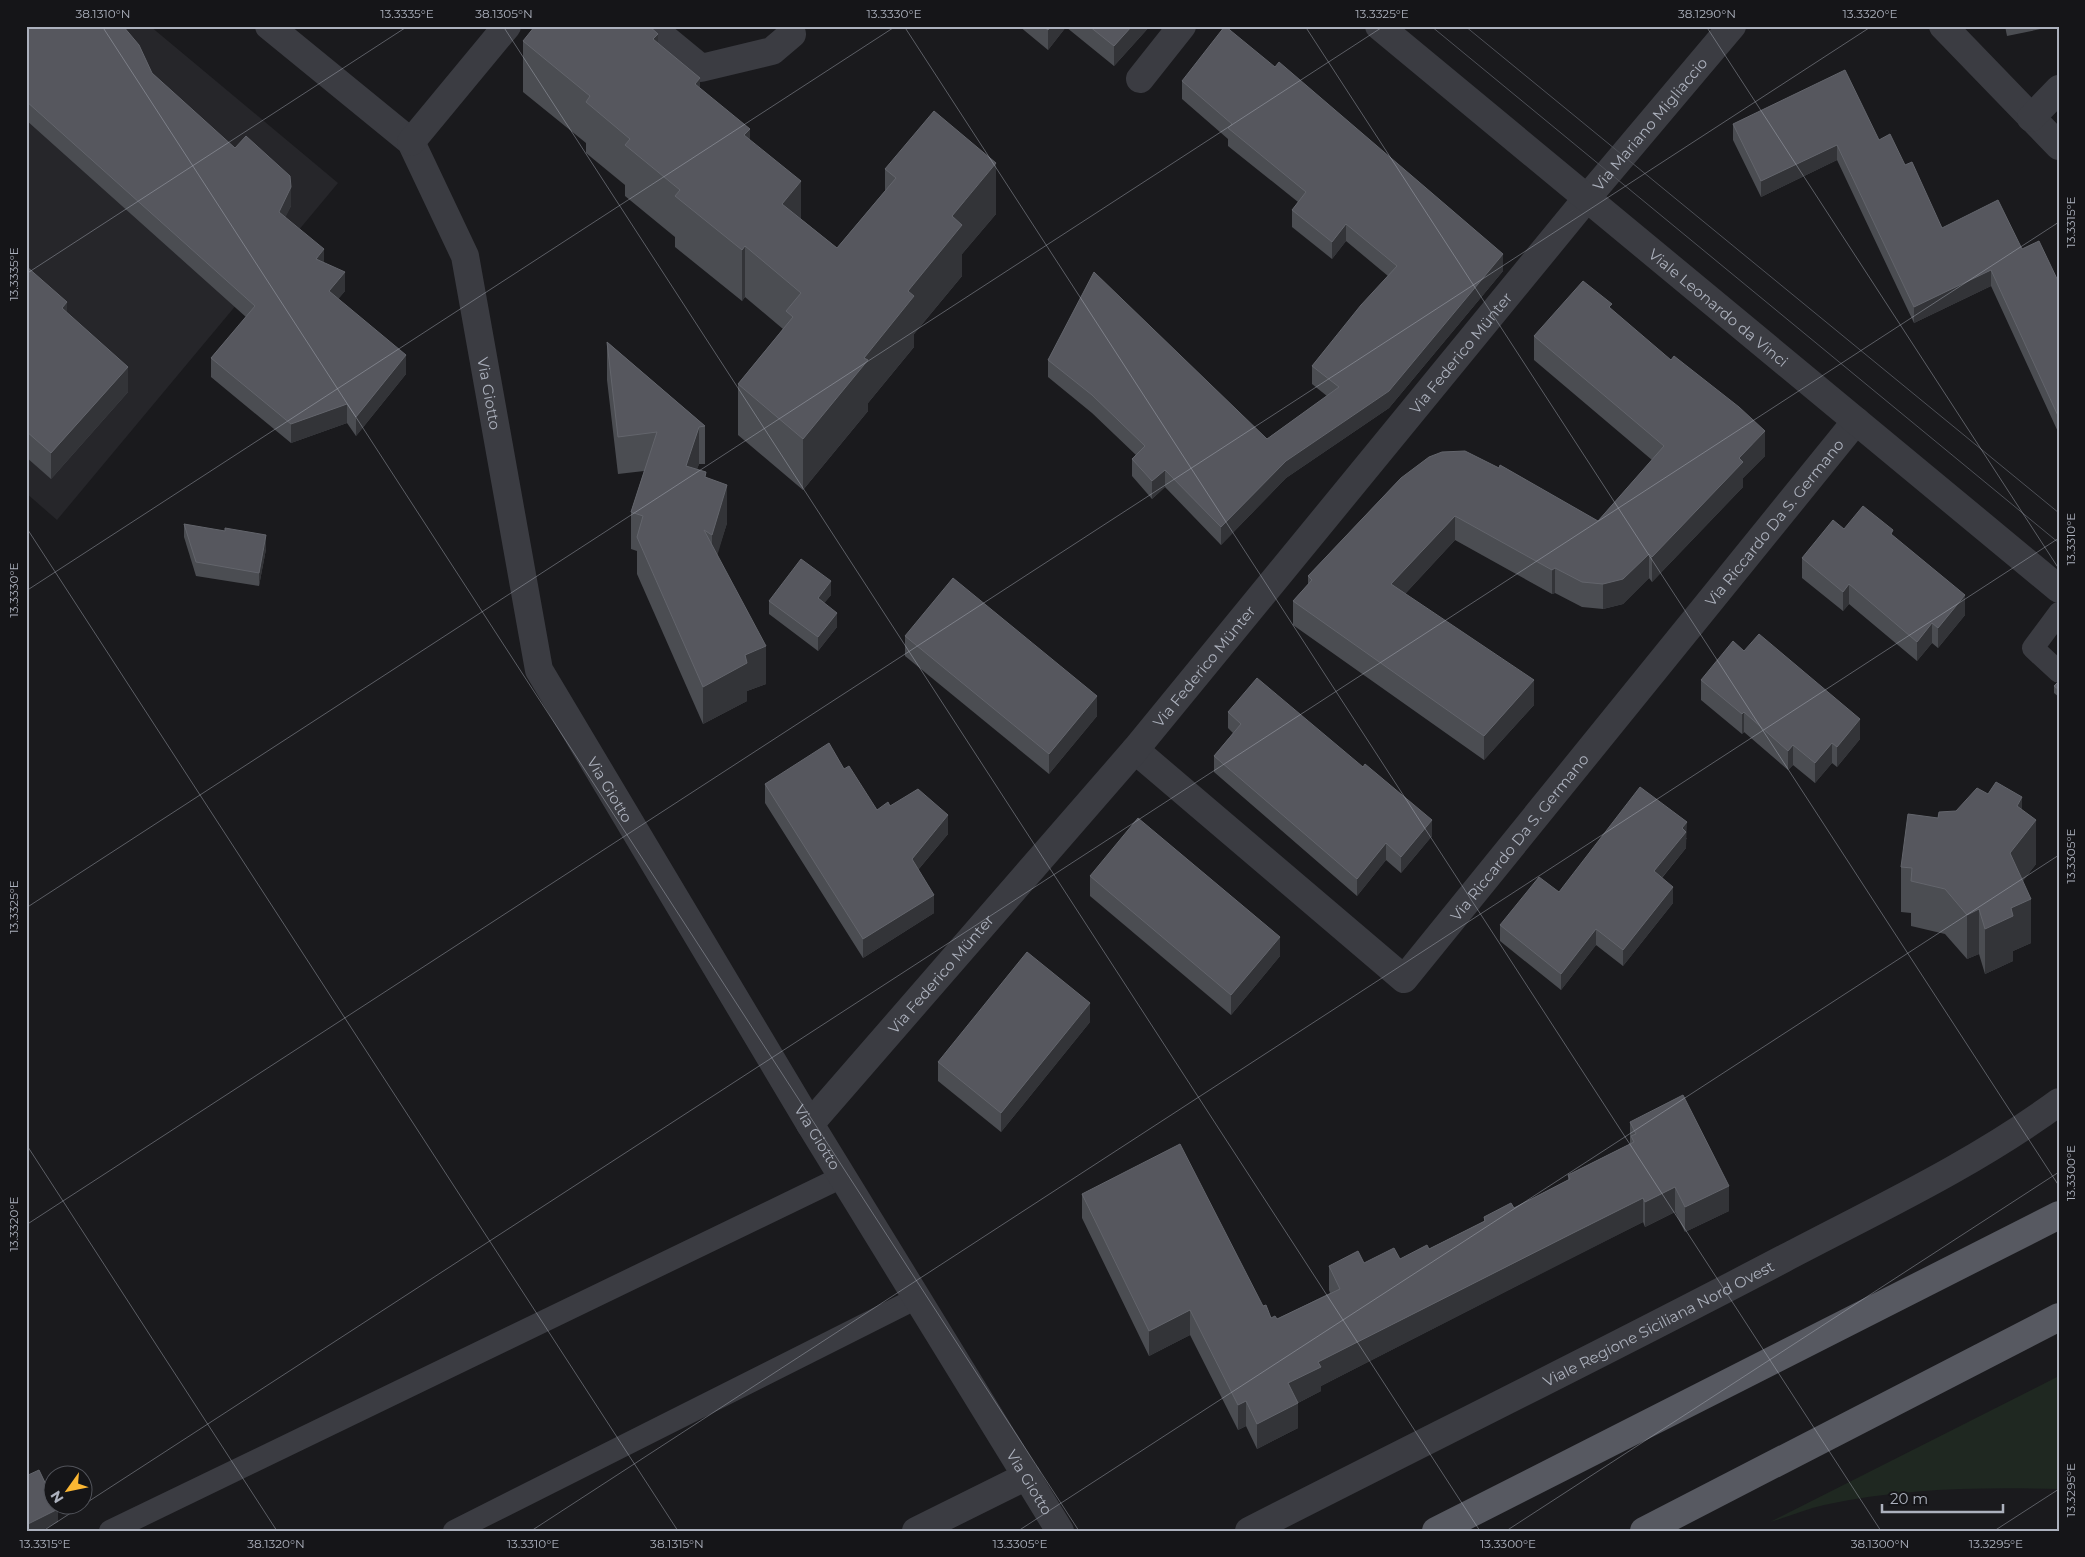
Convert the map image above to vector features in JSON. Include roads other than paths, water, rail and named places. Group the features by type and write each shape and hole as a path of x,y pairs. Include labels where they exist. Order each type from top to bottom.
{"main road":[{"path":"1436,1531 2059,1215"},
{"path":"1644,1531 2059,1317"}],"street":[{"name":"Via Giotto","path":"269,26 411,142 465,256 539,670 810,1124 1060,1531"},
{"path":"411,142 507,26"},
{"path":"650,26 702,68 772,51 792,34"},
{"path":"1140,80 1182,26"},
{"name":"Viale Leonardo da Vinci","path":"1379,26 2059,589"},
{"name":"Via Mariano Migliaccio","path":"1587,198 1732,26"},
{"path":"1943,26 2059,146"},
{"path":"2031,118 2059,89"},
{"name":"Via Federico Münter","path":"810,1124 1135,750 1587,198"},
{"name":"Via Riccardo Da S. Germano","path":"1135,750 1404,979 1856,421"},
{"name":"Viale Regione Siciliana Nord Ovest","path":"1249,1531 1721,1291 1964,1163 2021,1130 2059,1102"},
{"path":"916,1531 1027,1476"}],"lane":[{"path":"2059,613 2033,648 2059,672"},
{"path":"110,1531 147,1521 842,1176"},
{"path":"454,1531 917,1298"}],"tram line":[{"path":"1431,26 2059,543"},
{"path":"1465,26 2059,513"}]}
